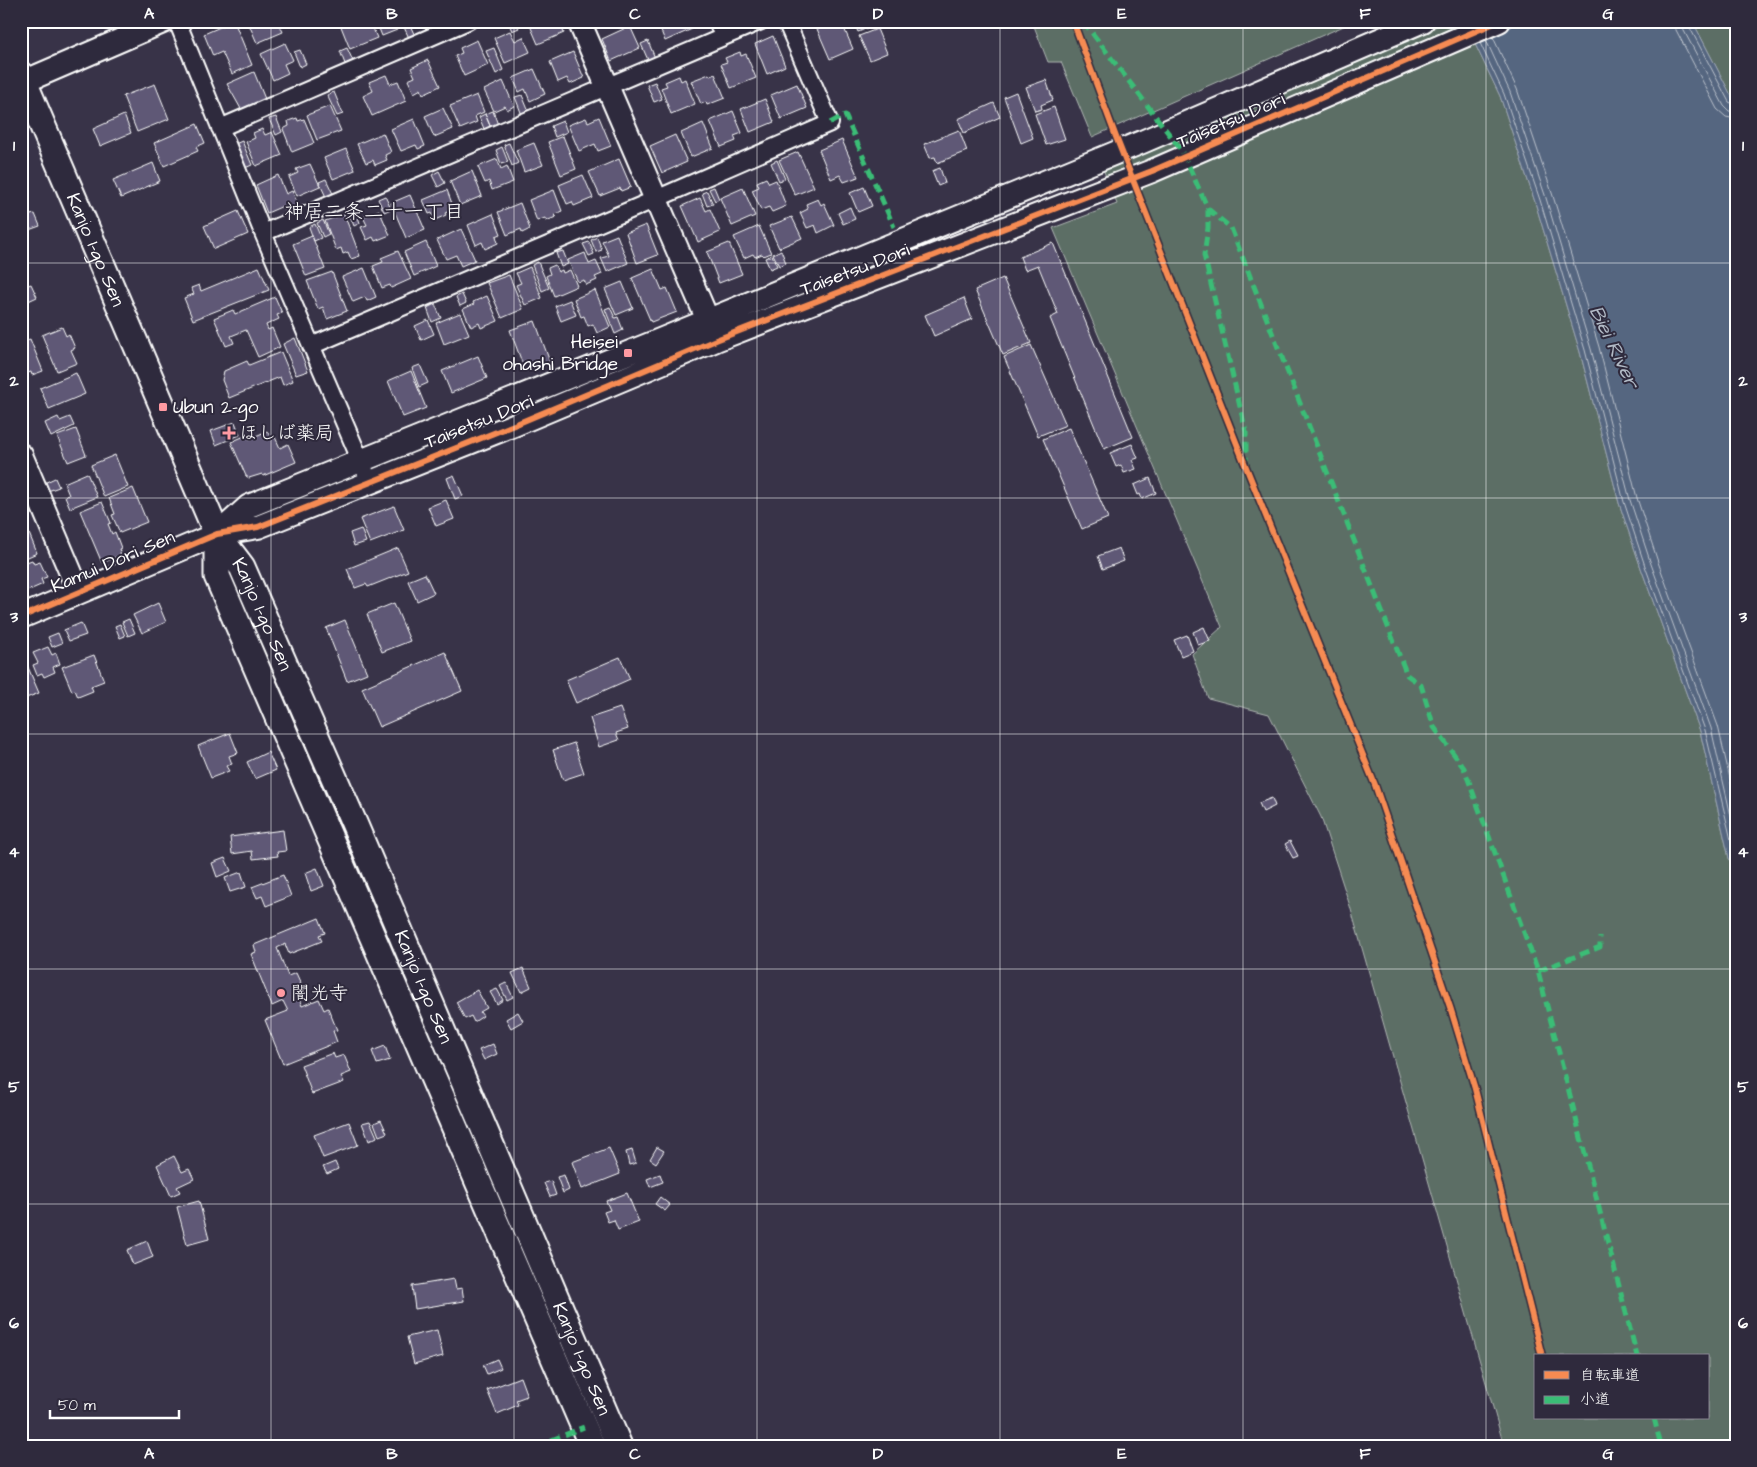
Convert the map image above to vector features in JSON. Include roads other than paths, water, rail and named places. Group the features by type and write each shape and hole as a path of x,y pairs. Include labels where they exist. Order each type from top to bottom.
{"main road":[{"name":"Kanjo 1-go Sen","path":"22,80 217,534 242,567 358,832 619,1446"},
{"name":"Kanjo 1-go Sen","path":"217,534 217,576 592,1446"}],"street":[{"path":"22,80 165,21"},
{"path":"177,21 263,233 370,482"},
{"path":"220,128 468,21"},
{"path":"579,21 716,340"},
{"path":"717,21 723,37"},
{"path":"263,233 761,21"},
{"path":"311,346 656,199 830,122 786,21"},
{"name":"Taisetsu Dori","path":"217,534 249,506 1142,142 1422,21"},
{"name":"Taisetsu Dori","path":"217,534 258,527 514,425 716,340 1152,172 1500,21"},
{"path":"23,463 79,592"},
{"name":"Kamui Dori Sen","path":"21,617 217,534"}],"water":[{"name":"Biei River","path":"1464,21 1684,21 1694,24 1736,105 1736,872 1729,858 1700,731 1619,503 1580,352 1535,202 1500,96"}],"place":[{"name":"Heisei ohashi Bridge","path":"628,353"},
{"name":"Ubun 2-go","path":"163,407"},
{"name":"ほしば薬局","path":"229,433"},
{"name":"闇光寺","path":"281,993"}],"district":[{"name":"神居二条二十一丁目","path":"374,212"}]}
